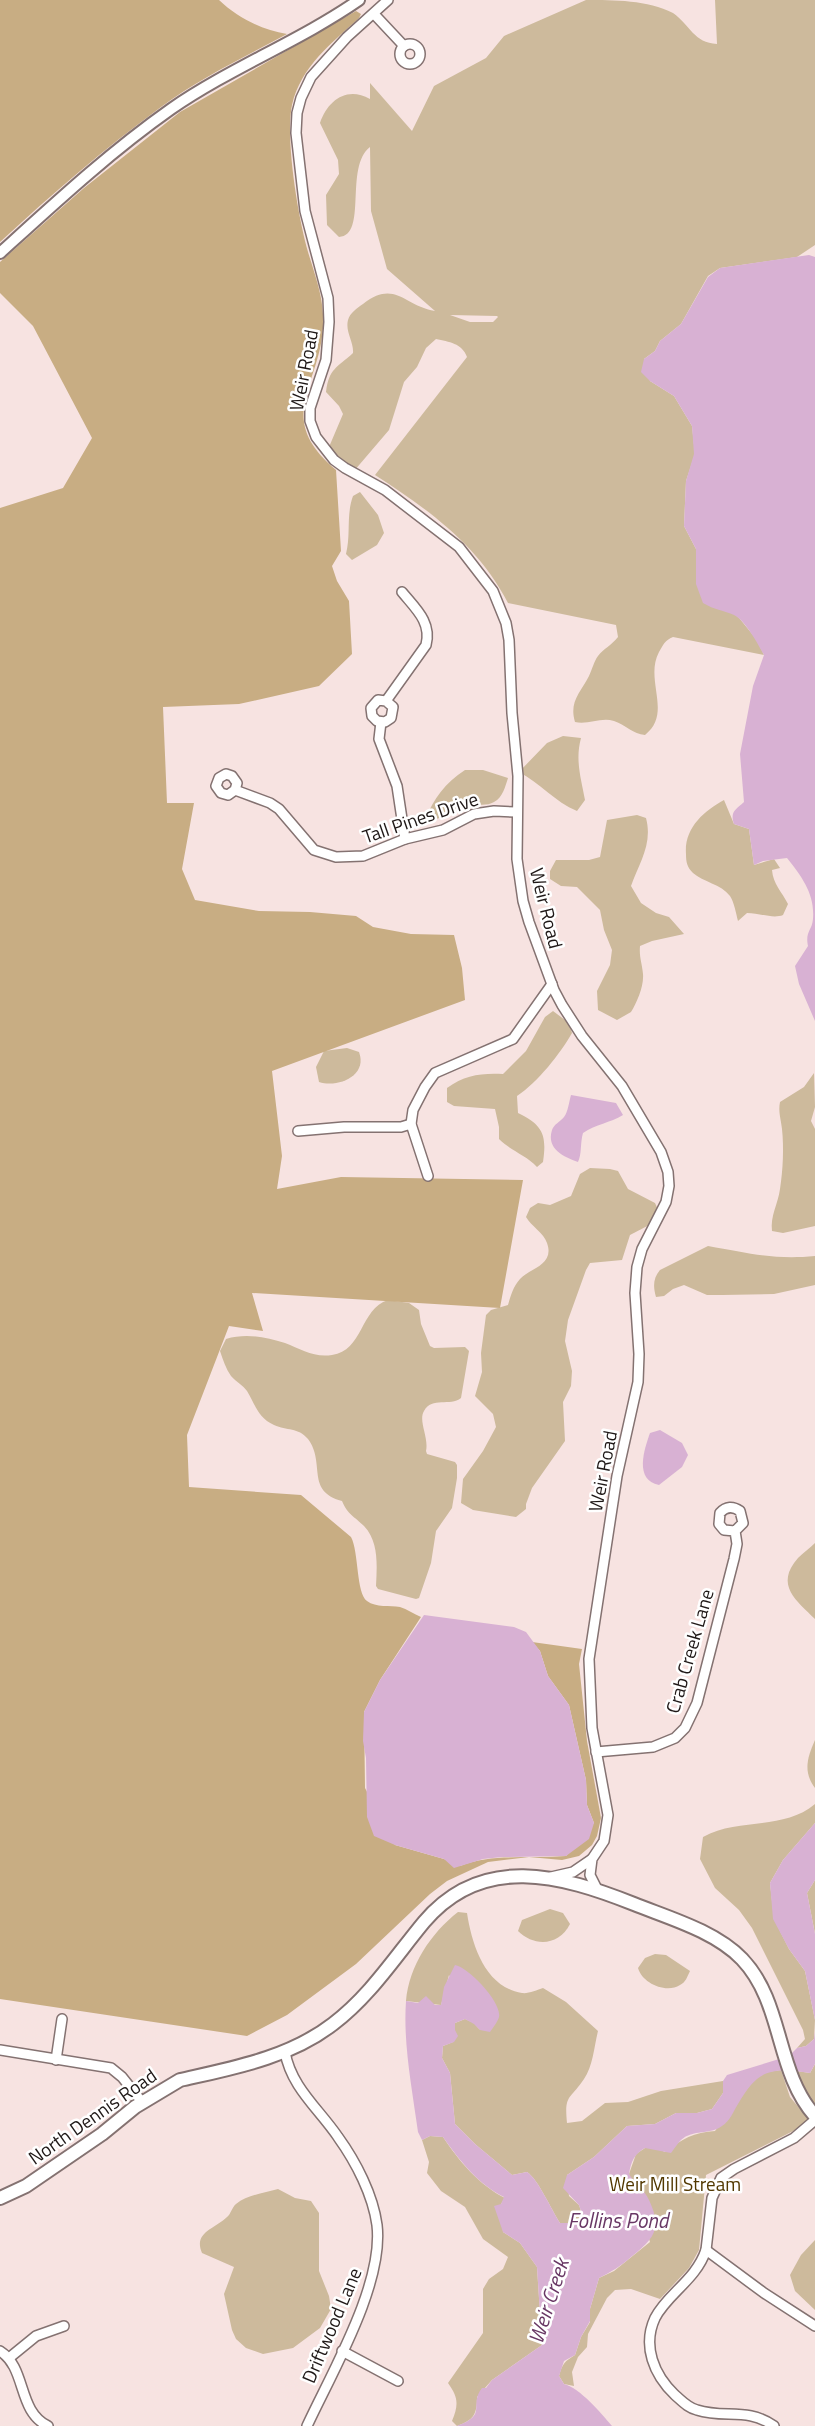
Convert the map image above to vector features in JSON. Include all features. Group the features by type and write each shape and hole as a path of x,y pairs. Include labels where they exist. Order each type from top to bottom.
{"main road":[{"name":"North Dennis Road","path":"0,2198 26,2186 102,2134 142,2102 180,2080 237,2067 285,2052 316,2036 359,2003 425,1921 446,1900 463,1889 488,1880 523,1875 550,1877 598,1891 694,1929 740,1957 762,1986 797,2092 815,2118"}],"street":[{"path":"0,253 110,157 172,108 359,0"},
{"name":"Weir Road","path":"388,0 347,37 311,77 300,98 297,113 296,132 304,211 328,298 326,360 310,408 310,421 316,437 334,460 386,490 453,542 493,591 506,623 509,640 518,776 517,859 523,901 537,946 562,1005 582,1036 611,1071 661,1152 668,1172 666,1202 642,1249 635,1276 638,1382 617,1476 589,1659 590,1702 608,1824 604,1841 592,1859"},
{"path":"374,14 404,46"},
{"path":"386,701 425,645 428,636 423,618 402,592"},
{"path":"377,701 386,701 393,707 393,713 389,720 381,722 373,718 371,708 377,701"},
{"path":"381,722 380,746 397,786 405,839"},
{"name":"Tall Pines Drive","path":"235,790 279,808 307,844 324,855 344,858 363,856 405,839 443,830 474,814 516,812"},
{"path":"428,1176 411,1124 418,1097 435,1073 508,1043 519,1033 552,984"},
{"path":"298,1131 344,1126 401,1127 411,1124"},
{"name":"Crab Creek Lane","path":"596,1752 653,1747 675,1738 685,1728 696,1703 734,1559 737,1544 735,1531"},
{"path":"550,1877 573,1872 592,1859"},
{"path":"592,1859 590,1875 598,1891"},
{"path":"56,2060 62,2019"},
{"path":"0,2050 111,2068 142,2102"},
{"name":"Driftwood Lane","path":"285,2052 291,2077 338,2137 360,2176 374,2210 377,2242 375,2267 367,2293 307,2426"},
{"path":"774,2426 747,2414 697,2411 685,2404 656,2372 650,2340 653,2322 694,2273 706,2250 712,2198 721,2178 794,2138 815,2118"},
{"path":"706,2250 815,2326"},
{"path":"9,2358 36,2336 64,2326"},
{"path":"0,2351 9,2358 29,2410 35,2418 48,2426"},
{"path":"342,2351 398,2381"}],"green space":[{"path":"586,0 608,0 642,3 673,13 697,37 717,44 715,0 815,0 815,245 797,257 720,268 708,276 681,324 644,359 650,381 674,396 692,426 695,454 686,481 684,526 696,549 697,566 757,640 764,655 673,637 668,640 655,663 657,717 645,735 609,720 575,722 573,709 576,698 597,658 618,637 616,625 508,603 496,582 467,546 433,516 375,475 467,357 462,349 436,339 426,348 417,367 404,382 389,430 354,471 345,468 329,447 343,414 326,392 327,384 335,369 353,353 347,324 352,313 374,297 383,294 399,296 435,311 387,269 371,211 370,147 362,157 358,169 355,213 348,233 339,237 327,225 326,195 339,174 338,160 320,123 328,108 339,98 354,94 370,99 370,83 412,131 434,86 486,58 504,36","holes":["450,315 497,316 493,322 470,322"]},
{"path":"360,492 378,515 384,533 377,545 352,560 346,554 350,510 353,496"},
{"path":"563,736 581,738 580,777 585,800 577,811 519,772 547,743"},
{"path":"465,770 483,770 508,778 500,797 491,803 466,805 437,819 425,820 441,792"},
{"path":"724,800 734,824 749,829 754,865 774,859 780,868 772,870 776,884 788,904 783,915 747,913 738,921 730,896 697,876 688,866 686,845 692,828 709,809"},
{"path":"637,815 646,818 648,836 631,886 641,903 656,913 669,917 684,934 640,946 643,979 638,999 631,1012 617,1020 598,1010 597,991 610,965 612,950 600,910 577,887 561,886 550,879 550,871 556,860 589,860 600,857 607,820"},
{"path":"553,1011 569,1023 572,1033 548,1067 517,1096 518,1113 538,1127 543,1138 543,1162 537,1167 499,1139 495,1109 454,1106 447,1102 447,1088 474,1076 503,1074 526,1051 545,1017"},
{"path":"347,1048 359,1052 361,1060 355,1074 335,1083 319,1082 316,1067 324,1051"},
{"path":"814,1073 815,1107 811,1121 815,1129 815,1226 783,1233 772,1231 782,1167 780,1102 804,1087"},
{"path":"590,1168 618,1171 628,1189 655,1203 660,1214 653,1223 630,1235 622,1260 590,1263 586,1270 568,1320 565,1341 572,1371 571,1386 563,1402 565,1441 532,1488 526,1509 516,1517 473,1510 461,1503 463,1479 496,1427 493,1414 475,1396 482,1372 481,1353 486,1315 491,1310 508,1305 520,1279 548,1256 545,1239 526,1217 530,1208 538,1203 550,1205 571,1196 580,1174"},
{"path":"708,1246 774,1256 815,1256 815,1285 774,1294 707,1295 684,1285 664,1296 656,1297 654,1283 660,1270"},
{"path":"388,1300 409,1303 419,1310 421,1324 430,1346 465,1347 469,1351 461,1398 457,1401 432,1404 422,1415 427,1454 455,1462 457,1478 452,1508 436,1531 431,1563 419,1598 416,1599 378,1589 376,1554 369,1532 342,1501 324,1490 318,1475 316,1457 308,1439 296,1431 279,1427 264,1419 245,1389 229,1373 220,1351 226,1339 248,1336 278,1341 313,1354 325,1356 342,1352 356,1338 372,1312"},
{"path":"815,1543 815,1619 795,1599 788,1584 788,1576 798,1558"},
{"path":"815,1740 815,1788 809,1776 808,1765"},
{"path":"815,1804 815,1823 783,1860 770,1883 774,1919 789,1949 805,1971 815,2020 814,2039 806,2046 797,2048 805,2039 803,2030 752,1928 739,1910 715,1888 700,1859 703,1837 731,1827 789,1818"},
{"path":"815,1880 815,1934 807,1893"},
{"path":"550,1909 563,1913 570,1924 559,1937 539,1942 518,1931 522,1920"},
{"path":"458,1912 467,1913 472,1938 482,1963 498,1982 522,1993 543,1988 566,2002 598,2031 587,2074 567,2102 567,2123 582,2121 605,2103 628,2102 661,2091 723,2081 723,2093 712,2109 697,2113 676,2113 655,2124 627,2126 594,2157 567,2175 569,2196 579,2205 582,2214 579,2223 560,2223 540,2188 527,2172 512,2175 455,2124 450,2073 442,2058 443,2046 453,2042 455,2023 465,2019 480,2030 449,1975 441,2005 406,2001 412,1975 423,1951 430,1940"},
{"path":"655,1954 666,1955 690,1971 684,1982 674,1987 662,1988 644,1978 638,1968 645,1958"},
{"path":"815,2064 815,2105 805,2091 797,2071 810,2073"},
{"name":"Weir Mill Stream","path":"781,2070 790,2097 811,2122 706,2175 699,2250 689,2268 660,2299 631,2289 615,2290 607,2298 588,2334 587,2347 578,2357 572,2372 574,2386 564,2384 559,2376 560,2372 564,2363 575,2355 590,2322 590,2309 599,2278 614,2271 650,2242 629,2174 636,2154 645,2148 656,2148 665,2152 688,2137 715,2131 758,2078 767,2072"},
{"path":"430,2136 443,2137 470,2172 505,2198 501,2204 503,2232 520,2243 537,2267 542,2345 492,2380 477,2397 473,2416 457,2426 452,2421 456,2410 456,2397 448,2383 483,2333 483,2289 489,2279 503,2269 508,2257 483,2239 465,2207 441,2191 427,2173 429,2162 422,2140"},
{"path":"278,2189 295,2198 311,2201 319,2213 319,2271 331,2309 320,2328 293,2348 263,2354 246,2348 236,2339 232,2330 224,2294 234,2267 202,2253 200,2240 228,2216 240,2201"},
{"path":"815,2240 815,2310 795,2291 790,2275 801,2255"}],"shaded area":[{"path":"0,0 219,0 251,22 268,30 287,34 176,96 79,172 0,242"},
{"path":"356,11 361,14 359,18 328,46 302,78 292,105 290,120 300,219 323,314 322,338 303,414 306,432 316,450 336,470 341,551 332,566 349,601 352,654 319,686 239,704 163,707 167,803 194,803 182,869 195,900 259,911 356,916 373,927 411,934 454,935 462,968 465,1000 272,1071 282,1156 277,1189 341,1177 523,1180 500,1308 252,1293 263,1331 229,1326 187,1435 189,1487 301,1495 351,1537 363,1597 371,1603 400,1607 421,1617 380,1680 364,1712 365,1788 395,1845 460,1866 486,1859 529,1857 488,1862 447,1881 356,1964 287,2015 247,2036 0,1999 0,508 63,488 92,438 33,326 0,293 0,262 84,188 180,112"},
{"path":"532,1642 582,1649 579,1664 587,1741 601,1818 592,1845 579,1856 562,1860 529,1857 566,1856 594,1823 587,1805 586,1780 569,1705 548,1676 540,1651"}],"water":[{"path":"809,255 815,257 815,1021 799,984 795,966 808,946 807,937 813,919 810,894 787,858 754,865 749,829 734,824 733,820 734,812 744,802 740,754 753,686 764,655 738,618 703,603 696,584 696,549 684,526 686,481 694,454 692,426 674,396 641,372 644,359 681,324 708,277 720,268"},
{"path":"571,1095 616,1103 623,1115 583,1133 578,1162 558,1151 551,1137 553,1128 565,1115"},
{"path":"660,1430 682,1443 688,1455 682,1467 659,1485 646,1477 643,1464 650,1433"},
{"path":"424,1615 514,1627 526,1632 540,1651 548,1676 569,1705 586,1780 587,1805 594,1823 589,1839 566,1856 483,1859 454,1868 444,1859 374,1836 367,1817 364,1712 380,1680"},
{"path":"815,1823 815,1880 807,1893 815,1934 815,2020 805,1971 773,1919 770,1883 783,1860"},
{"name":"Follins Pond","path":"455,1965 468,1972 490,1994 499,2011 499,2017 490,2032 480,2030 465,2019 455,2023 458,2036 454,2042 443,2046 442,2058 450,2073 455,2124 512,2175 527,2172 540,2188 560,2223 579,2223 582,2214 579,2205 563,2188 567,2175 594,2157 627,2126 655,2124 676,2113 697,2113 712,2109 723,2093 723,2081 727,2075 789,2056 797,2048 806,2046 814,2039 815,2032 815,2064 810,2073 785,2070 767,2073 759,2077 745,2092 722,2126 686,2137 671,2153 645,2148 634,2159 629,2174 649,2200 655,2219 654,2233 645,2245 616,2269 599,2278 590,2309 590,2321 575,2355 564,2361 559,2376 564,2384 590,2402 612,2426 457,2426 472,2418 482,2388 486,2388 492,2380 542,2345 537,2267 520,2243 503,2232 494,2206 501,2204 504,2197 478,2179 443,2137 430,2136 422,2140 418,2132 407,2050 406,2001 418,2003 426,1996 435,2005 441,2005 444,1987"}],"water label":[{"name":"Weir Creek","path":"548,2301"}]}
